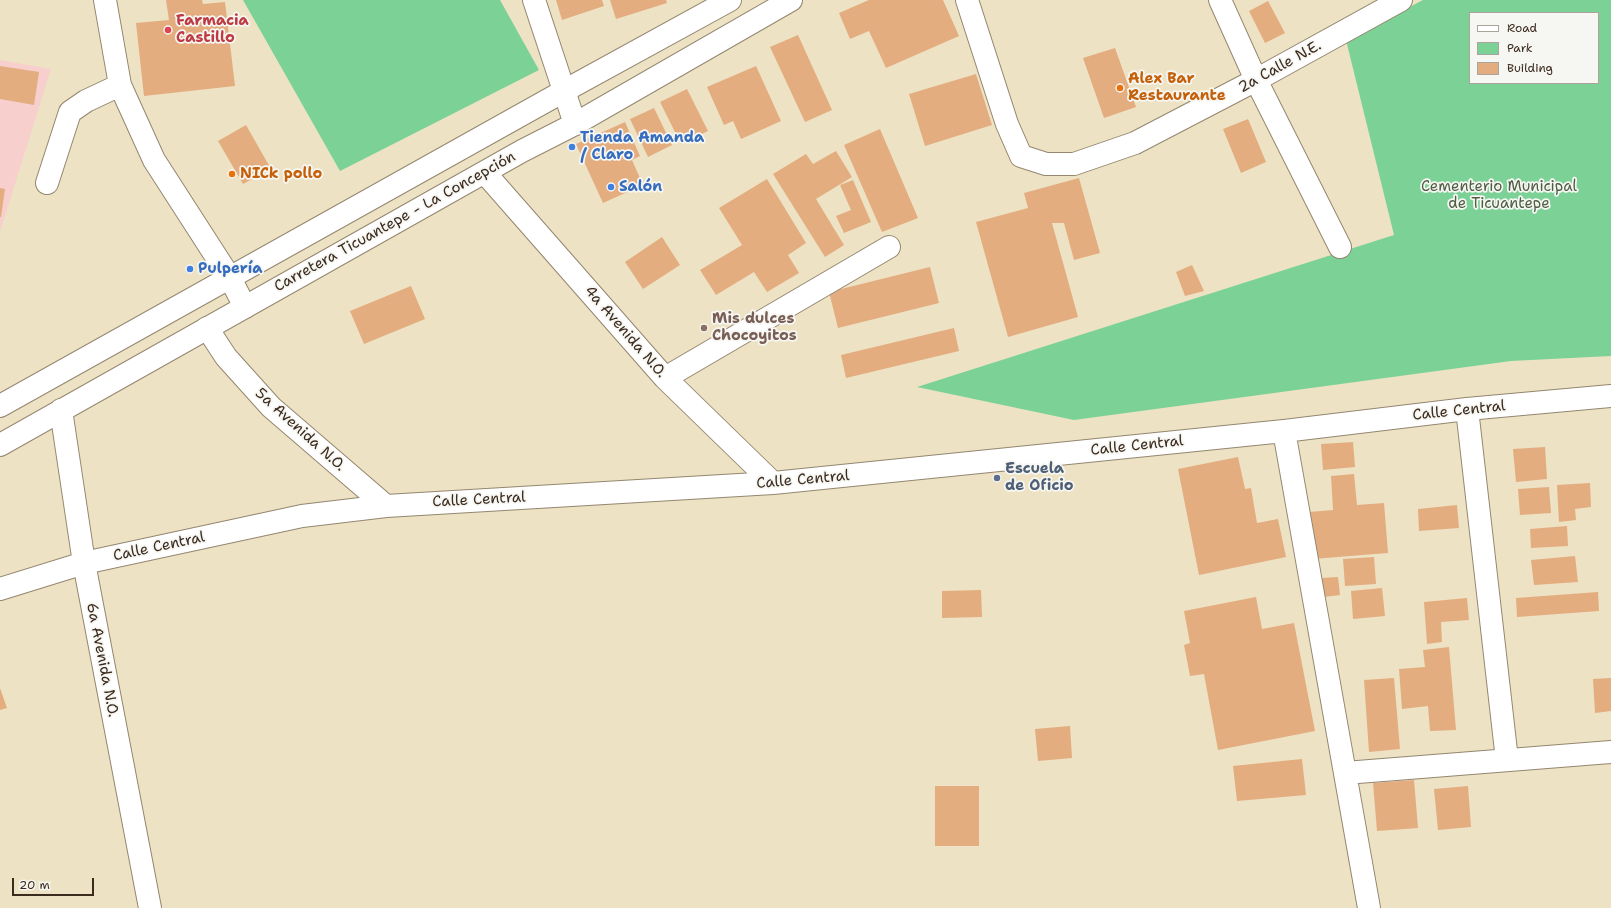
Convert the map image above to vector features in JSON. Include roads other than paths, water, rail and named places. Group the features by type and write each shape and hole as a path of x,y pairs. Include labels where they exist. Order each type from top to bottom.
{"street":[{"path":"105,0 120,85 154,160 230,278 244,306"},
{"path":"534,0 575,124"},
{"name":"Carretera Ticuantepe - La Concepción","path":"0,406 730,0"},
{"name":"Carretera Ticuantepe - La Concepción","path":"0,445 244,306 522,151 575,124 791,0"},
{"name":"2a Calle N.E.","path":"967,0 1007,124 1021,156 1046,164 1074,164 1135,143 1256,80 1401,0"},
{"path":"1220,0 1256,80 1340,247"},
{"path":"47,183 70,112 86,101 120,85"},
{"name":"4a Avenida N.O.","path":"485,173 665,378 773,483"},
{"path":"665,378 889,247"},
{"name":"5a Avenida N.O.","path":"207,328 226,357 271,407 386,506"},
{"name":"Calle Central","path":"0,589 84,563 302,516 386,506 773,483 1284,431 1467,409 1611,396"},
{"path":"1467,409 1506,760"},
{"name":"6a Avenida N.O.","path":"61,410 84,563 150,908"},
{"path":"1284,431 1369,908"},
{"path":"1345,773 1611,752"}],"place":[{"name":"Farmacia Castillo","path":"168,30"},
{"name":"Alex Bar Restaurante","path":"1120,88"},
{"name":"Tienda Amanda / Claro","path":"572,147"},
{"name":"NICk pollo","path":"232,174"},
{"name":"Salón","path":"611,187"},
{"name":"Pulpería","path":"190,269"},
{"name":"Mis dulces Chocoyitos","path":"704,328"},
{"name":"Escuela de Oficio","path":"997,478"}],"park label":[{"name":"Cementerio Municipal de Ticuantepe","path":"1499,196"}]}
